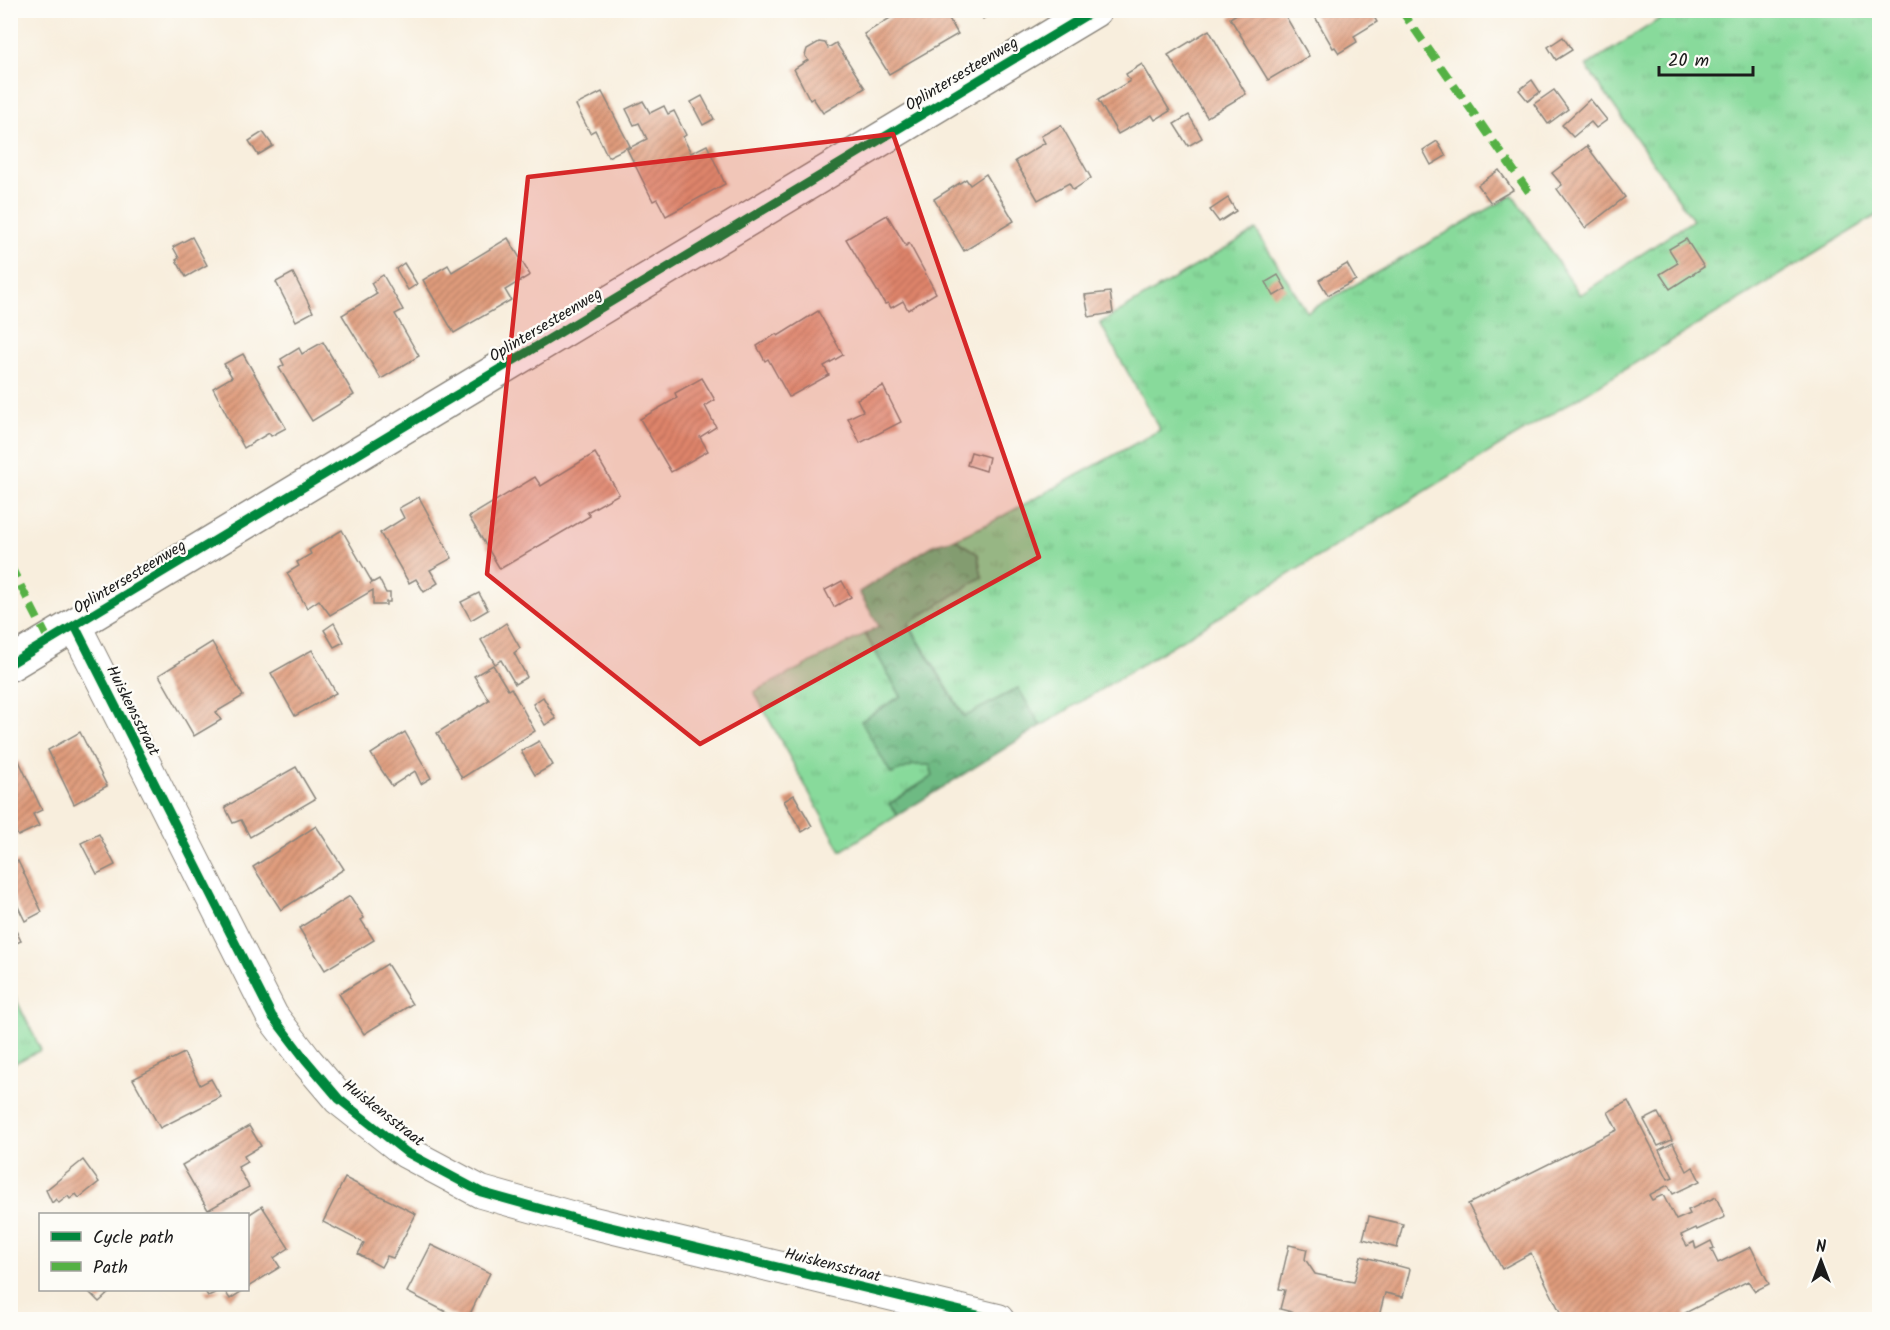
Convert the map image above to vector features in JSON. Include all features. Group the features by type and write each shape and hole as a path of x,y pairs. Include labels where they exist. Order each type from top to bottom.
{"street":[{"name":"Oplintersesteenweg","path":"10,664 1095,10"},
{"name":"Huiskensstraat","path":"75,626 272,1016 339,1099 406,1152 481,1191 581,1220 998,1320"}],"highlighted area":[{"path":"893,134 1039,557 700,744 487,574 528,177"}],"green space":[{"path":"1672,11 1879,11 1879,214 1041,726 1018,688 965,717 908,623 982,577 977,554 955,539 990,523 1160,430 1100,323 1256,230 1307,312 1513,195 1580,295 1693,220 1586,66"},
{"path":"955,539 978,554 982,577 908,624 964,717 1018,688 1041,726 898,815 889,804 933,776 930,765 914,765 891,774 861,721 901,696 865,634 879,626 859,592 935,544"},
{"path":"865,634 901,696 861,721 914,765 930,765 933,776 889,804 898,815 841,851 754,692"},
{"path":"10,987 41,1050 11,1065 10,1065"}],"building":[{"path":"900,10 944,10 958,34 889,74 864,34"},
{"path":"978,10 997,10 983,19"},
{"path":"1243,10 1282,10 1309,56 1268,80 1230,18"},
{"path":"1311,10 1370,10 1377,22 1354,36 1357,42 1339,53 1335,47 1333,48"},
{"path":"1209,30 1246,94 1207,117 1168,55"},
{"path":"1563,37 1572,50 1556,60 1548,47"},
{"path":"819,42 825,43 828,48 836,43 865,88 823,113 813,98 810,100 794,69 808,60 805,56 807,49"},
{"path":"1142,64 1170,111 1155,120 1152,115 1118,134 1098,100 1130,81 1126,74"},
{"path":"1532,80 1540,92 1528,101 1519,90"},
{"path":"1554,90 1568,109 1548,124 1534,104"},
{"path":"602,92 630,146 608,157 595,130 590,133 576,105"},
{"path":"702,96 714,119 703,125 691,102"},
{"path":"1590,99 1607,120 1596,128 1591,122 1573,137 1562,125"},
{"path":"643,101 650,113 664,106 668,114 674,111 686,135 683,137 691,153 707,145 725,184 666,216 657,199 653,201 627,149 647,139 639,123 634,125 626,109"},
{"path":"1189,115 1202,138 1188,146 1174,124"},
{"path":"1061,125 1091,178 1073,190 1069,183 1038,200 1015,161 1045,143 1041,136"},
{"path":"263,132 273,146 258,155 249,141"},
{"path":"1437,141 1446,156 1431,165 1423,150"},
{"path":"1587,146 1625,197 1585,228 1557,189 1562,185 1552,173"},
{"path":"1499,170 1513,190 1491,203 1478,185"},
{"path":"986,174 1014,221 964,251 934,199 966,179 970,185"},
{"path":"1228,198 1236,211 1219,222 1210,210"},
{"path":"887,215 906,246 909,243 936,293 908,310 903,301 891,308 888,303 885,304 846,239"},
{"path":"192,237 207,265 186,277 176,260 179,258 173,247"},
{"path":"508,238 530,275 505,290 511,300 454,333 423,280 448,265 452,272"},
{"path":"1686,239 1704,267 1670,289 1660,274 1678,263 1669,249"},
{"path":"404,263 417,284 408,290 396,269"},
{"path":"1347,264 1356,280 1328,295 1319,280"},
{"path":"293,273 313,312 296,321 276,282"},
{"path":"383,275 403,310 395,314 419,356 381,379 342,315 377,294 371,283"},
{"path":"1278,275 1286,289 1274,296 1266,282"},
{"path":"1110,292 1113,313 1089,317 1085,295"},
{"path":"818,311 843,355 824,366 829,375 789,397 768,359 765,361 757,346"},
{"path":"323,342 354,395 312,421 279,368 284,365 281,359 299,348 302,354"},
{"path":"243,354 286,428 271,436 269,433 244,448 213,388 232,377 224,364"},
{"path":"702,378 715,400 705,406 716,427 700,437 708,451 671,472 640,419 677,398 675,393"},
{"path":"883,386 901,422 860,443 848,418 863,411 857,399"},
{"path":"971,452 989,457 986,471 967,465"},
{"path":"595,453 619,494 587,512 590,516 500,569 469,517 535,477 541,486"},
{"path":"419,497 452,558 430,570 438,583 424,592 416,579 409,583 380,533 404,518 399,508"},
{"path":"342,530 372,582 370,584 379,579 386,593 390,593 390,602 386,602 386,605 373,605 373,590 330,615 319,600 307,608 287,573 299,566 297,562 311,554 309,550"},
{"path":"842,581 851,597 834,607 825,590"},
{"path":"479,593 488,610 471,620 461,602"},
{"path":"10,594 16,605 10,608"},
{"path":"334,623 344,642 334,647 324,630"},
{"path":"506,623 520,648 514,653 527,677 515,684 501,660 495,664 481,640"},
{"path":"212,642 243,696 216,712 221,720 194,736 159,675"},
{"path":"312,650 336,693 295,716 271,673"},
{"path":"493,665 508,690 511,688 535,731 462,778 437,733 489,700 474,676"},
{"path":"543,697 556,719 545,725 533,704"},
{"path":"80,732 107,786 74,804 48,750"},
{"path":"405,732 431,778 421,784 415,771 392,786 371,754"},
{"path":"539,741 553,765 535,775 521,751"},
{"path":"19,761 42,810 33,814 39,826 18,836 12,825 10,826 10,765"},
{"path":"296,767 315,799 250,837 241,820 233,823 225,807"},
{"path":"794,795 812,826 802,832 784,801"},
{"path":"316,826 344,869 281,910 253,867"},
{"path":"99,834 115,865 97,874 81,843"},
{"path":"18,861 42,912 25,921 10,890 10,865"},
{"path":"350,896 364,918 361,920 374,940 325,970 299,928"},
{"path":"10,919 21,941 10,946"},
{"path":"387,964 412,1004 364,1034 339,994"},
{"path":"184,1053 200,1085 211,1079 221,1097 160,1128 133,1079"},
{"path":"1628,1101 1668,1179 1673,1177 1659,1150 1673,1143 1687,1171 1693,1167 1700,1181 1673,1194 1668,1185 1649,1195 1652,1200 1663,1195 1676,1220 1690,1214 1688,1210 1716,1197 1725,1217 1681,1235 1687,1246 1694,1242 1696,1249 1711,1241 1714,1248 1711,1249 1718,1263 1751,1247 1769,1284 1755,1291 1748,1281 1685,1313 1689,1320 1564,1320 1531,1253 1502,1269 1468,1204 1617,1130 1608,1112"},
{"path":"1658,1113 1672,1140 1658,1146 1644,1120"},
{"path":"249,1126 261,1146 244,1156 247,1162 238,1167 249,1187 208,1210 182,1165"},
{"path":"83,1160 99,1182 79,1198 76,1194 70,1199 68,1196 59,1203 56,1199 52,1203 46,1190"},
{"path":"345,1178 416,1214 393,1258 387,1256 381,1267 358,1254 364,1243 323,1222"},
{"path":"262,1206 289,1248 274,1258 280,1267 249,1286 249,1214"},
{"path":"1369,1216 1403,1224 1397,1248 1363,1239"},
{"path":"431,1245 490,1273 467,1320 462,1320 407,1292"},
{"path":"1289,1245 1307,1249 1305,1259 1315,1274 1354,1282 1361,1256 1410,1269 1403,1297 1385,1293 1378,1320 1322,1320 1280,1309 1285,1290 1279,1289"},
{"path":"88,1291 111,1291 99,1302"},
{"path":"205,1291 219,1291 208,1296"},
{"path":"225,1291 242,1291 230,1299"}],"marked path":[{"path":"1401,10 1531,195"},
{"path":"10,565 49,641"}],"cycle path":[{"path":"10,664 1095,10"},
{"path":"75,626 272,1016 339,1099 406,1152 481,1192 581,1220 998,1320"}]}
